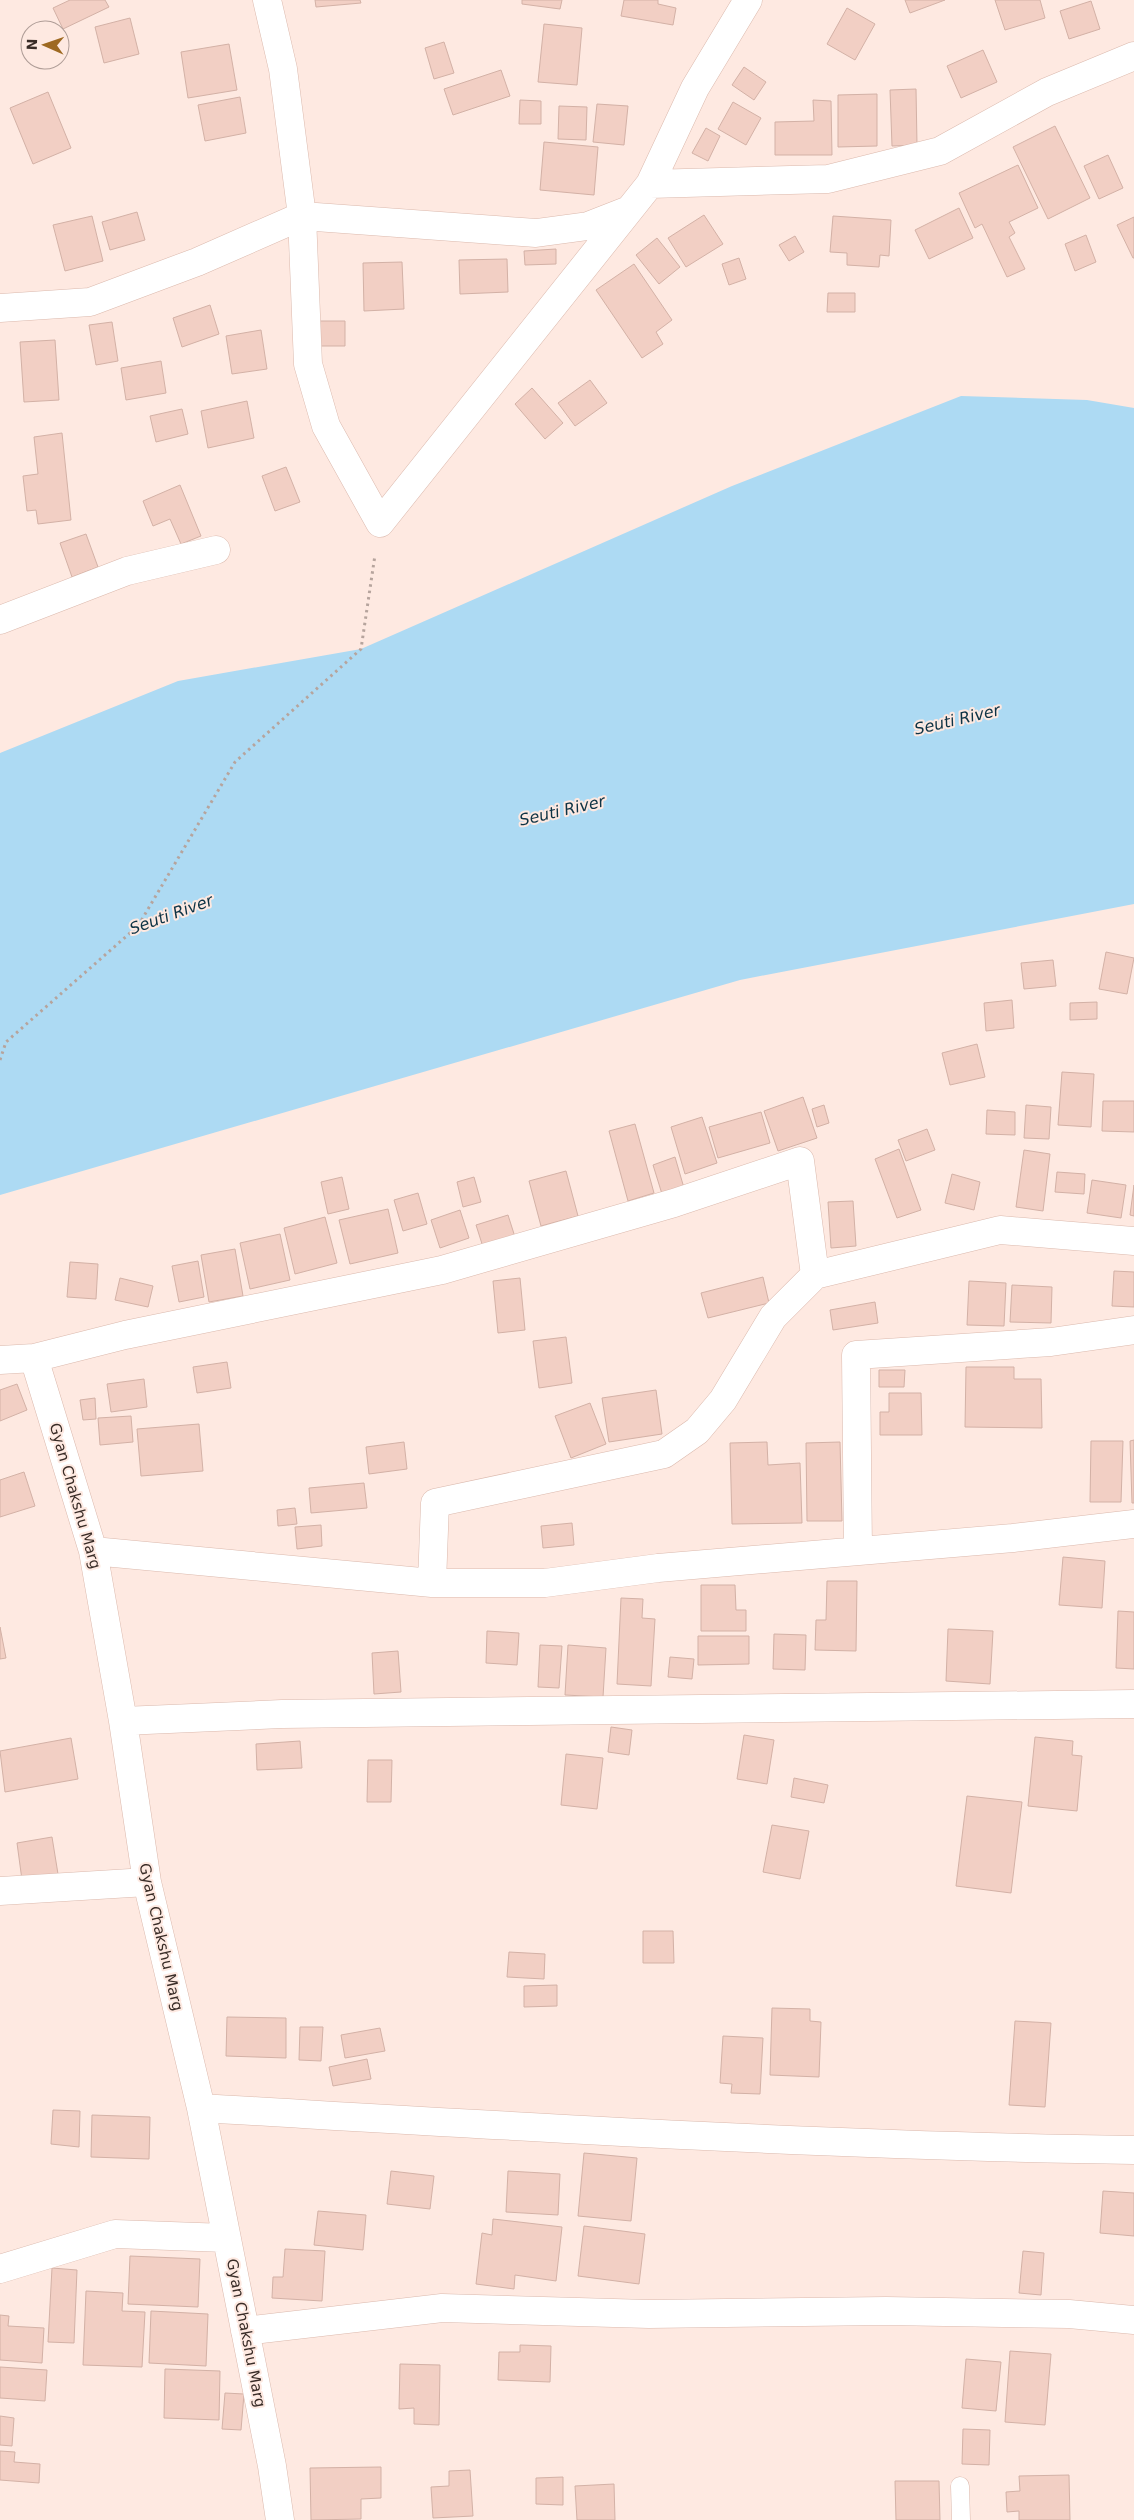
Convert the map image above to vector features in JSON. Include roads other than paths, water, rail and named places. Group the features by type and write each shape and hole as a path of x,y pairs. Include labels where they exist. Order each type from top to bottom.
{"street":[{"path":"268,0 283,69 302,216 308,364 326,426 380,523 650,184 695,88 748,0"},
{"path":"650,184 828,180 940,151 1047,92 1134,56"},
{"path":"0,308 90,302 197,262 302,216 536,232 588,226 630,209"},
{"path":"0,620 127,571 216,550"},
{"path":"0,1360 34,1358 125,1335 442,1270 674,1203 800,1161 815,1275"},
{"path":"432,1583 435,1503 664,1454 697,1431 723,1400 774,1317 815,1275 1000,1230 1134,1241"},
{"path":"858,1551 856,1355 1052,1342 1134,1330"},
{"name":"Gyan Chakshu Marg","path":"34,1358 93,1551 123,1721 147,1882 201,2108 280,2520"},
{"path":"93,1551 432,1583 544,1583 658,1568 1013,1538 1134,1524"},
{"path":"123,1721 282,1714 1134,1704"},
{"path":"0,1891 147,1882"},
{"path":"201,2108 560,2130 824,2142 1134,2150"},
{"path":"0,2269 115,2234 226,2238"},
{"path":"245,2331 442,2308 649,2314 886,2311 982,2312 1069,2314 1134,2320"}],"lane":[{"path":"960,2486 961,2520"}],"water":[{"name":"Seuti River","path":"961,396 1087,400 1134,408 1134,904 740,980 0,1195 0,753 178,681 361,649 732,486"}]}
